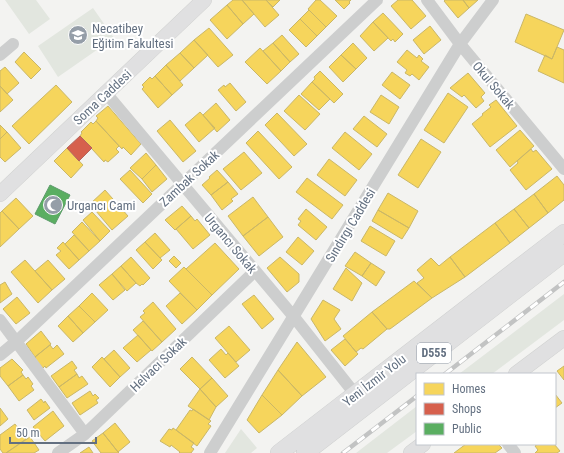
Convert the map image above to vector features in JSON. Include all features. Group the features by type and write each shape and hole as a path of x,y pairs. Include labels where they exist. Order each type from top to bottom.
{"highway":[{"name":"Yeni İzmir Yolu","path":"279,453 564,233"},
{"name":"Yeni İzmir Yolu","path":"305,453 564,253"}],"main road":[{"name":"Soma Caddesi","path":"2,188 106,93 204,0"},
{"path":"517,373 564,338"},
{"path":"411,453 422,445"}],"street":[{"name":"Zambak Sokak","path":"0,355 17,341 377,0"},
{"name":"Okul Sokak","path":"427,0 460,44 564,169"},
{"name":"Sındırgı Caddesi","path":"210,453 460,44 493,0"},
{"path":"0,55 13,44"},
{"name":"Urgancı Sokak","path":"106,93 294,317 355,394"},
{"name":"Helvacı Sokak","path":"58,453 85,434 254,271"},
{"path":"0,320 85,434"},
{"path":"509,445 515,453"}],"shaded area":[{"path":"5,0 36,0 50,19 29,34"},
{"path":"93,8 114,38 58,77 38,46"},
{"path":"564,294 564,320 493,373 460,373"},
{"path":"416,407 416,432 387,453 356,453"},
{"path":"241,429 257,448 251,453 225,453"}],"building: Homes":[{"path":"233,0 242,0 254,14 243,24 227,5"},
{"path":"242,0 266,0 279,15 265,27"},
{"path":"266,0 280,0 273,7"},
{"path":"316,0 320,0 337,16 326,27 308,9"},
{"path":"335,0 351,0 344,9"},
{"path":"398,0 412,0 426,16 411,29 391,6"},
{"path":"463,0 469,8 458,18 444,1"},
{"path":"463,0 478,0 469,8"},
{"path":"227,5 243,24 227,39 210,20"},
{"path":"309,10 326,27 317,36 300,19"},
{"path":"383,13 403,34 395,42 393,39 391,41 373,22"},
{"path":"526,14 564,30 552,59 515,42"},
{"path":"300,19 317,36 306,47 289,30"},
{"path":"373,22 388,38 374,51 360,36"},
{"path":"430,26 441,40 424,54 413,40"},
{"path":"209,28 233,55 218,67 194,40"},
{"path":"282,35 299,54 290,62 273,43"},
{"path":"194,40 208,55 194,68 180,53"},
{"path":"273,43 290,62 281,71 263,51"},
{"path":"353,43 367,58 356,69 341,55"},
{"path":"557,47 564,50 564,83 538,71 545,55 552,59"},
{"path":"260,48 281,71 267,84 245,62"},
{"path":"407,50 417,58 419,55 423,59 421,61 429,67 419,80 412,74 410,76 405,73 407,70 397,62"},
{"path":"24,52 41,69 31,79 15,62"},
{"path":"180,53 194,68 180,81 166,65"},
{"path":"341,55 356,69 343,82 329,67"},
{"path":"166,65 183,85 172,95 155,76"},
{"path":"5,67 19,83 7,94 0,86 0,71"},
{"path":"320,71 343,94 334,103 312,82 315,79 314,77"},
{"path":"392,72 410,85 400,99 382,85"},
{"path":"468,73 485,93 481,97 484,101 476,108 464,95 462,97 450,88"},
{"path":"155,76 172,95 158,108 142,89 144,87 142,85 150,77 152,79"},
{"path":"312,82 330,99 319,110 301,94"},
{"path":"230,83 246,102 236,111 218,90 224,85 225,87"},
{"path":"56,85 72,102 29,144 12,126"},
{"path":"0,86 13,100 0,112"},
{"path":"448,93 468,107 444,143 424,130"},
{"path":"299,95 320,114 305,130 284,111"},
{"path":"381,95 399,107 389,124 370,112"},
{"path":"496,100 517,126 490,147 472,124 491,107 489,105"},
{"path":"216,103 230,120 217,132 203,115"},
{"path":"108,106 141,144 131,155 123,147 122,149 96,121 98,118 96,116"},
{"path":"200,112 215,128 199,142 185,125"},
{"path":"277,113 307,144 294,156 265,125"},
{"path":"364,116 387,134 377,147 353,129"},
{"path":"170,120 196,151 183,162 157,131"},
{"path":"96,121 119,146 116,149 119,152 108,162 105,160 104,162 80,136 82,133 81,132 91,122 93,124"},
{"path":"0,125 7,132 0,139"},
{"path":"520,130 534,146 510,167 496,150"},
{"path":"258,131 292,167 279,179 246,143"},
{"path":"7,132 21,148 5,162 0,157 0,139"},
{"path":"345,132 372,154 359,170 332,148"},
{"path":"421,139 441,152 418,188 398,175"},
{"path":"67,148 83,165 71,178 54,161"},
{"path":"531,149 533,152 536,150 552,169 526,190 510,170 518,163 517,161"},
{"path":"244,152 262,173 241,190 223,169"},
{"path":"146,153 156,165 142,179 130,168"},
{"path":"329,159 357,180 345,196 317,175"},
{"path":"156,165 167,179 152,192 142,179"},
{"path":"130,170 152,194 143,203 120,179"},
{"path":"217,170 228,182 211,195 202,185"},
{"path":"557,176 564,185 564,200 548,213 534,194"},
{"path":"307,178 343,205 332,219 296,192"},
{"path":"228,182 238,194 231,199 233,201 222,210 211,195"},
{"path":"105,190 128,216 112,230 90,204"},
{"path":"388,193 418,211 409,228 378,210"},
{"path":"534,194 548,213 529,228 514,209"},
{"path":"253,197 268,217 243,236 228,216"},
{"path":"16,198 33,216 19,229 2,211"},
{"path":"182,206 191,216 175,230 165,220"},
{"path":"306,209 327,227 316,240 298,225 301,221 298,219"},
{"path":"514,209 529,228 510,243 495,223"},
{"path":"378,210 409,228 402,239 372,221"},
{"path":"2,211 19,229 0,247 0,213"},
{"path":"92,212 110,231 100,241 83,220"},
{"path":"191,216 195,221 197,219 210,235 193,249 176,229"},
{"path":"268,217 283,237 259,256 243,236"},
{"path":"82,222 100,241 89,251 72,232"},
{"path":"495,223 510,243 465,277 450,257"},
{"path":"370,226 395,241 386,256 361,241"},
{"path":"155,233 170,250 160,258 145,242"},
{"path":"74,235 89,251 79,260 65,244"},
{"path":"298,237 314,251 302,265 286,252"},
{"path":"63,242 79,260 69,269 56,255 61,251 57,248"},
{"path":"145,242 162,260 153,269 136,250"},
{"path":"215,243 239,269 212,295 186,269"},
{"path":"355,252 371,263 362,276 345,266"},
{"path":"174,256 181,263 176,268 169,261"},
{"path":"131,257 150,278 143,285 142,284 140,286 136,283 121,266"},
{"path":"280,257 299,274 299,282 287,292 267,268"},
{"path":"450,257 465,277 432,298 417,283 424,278 417,270 431,258 439,266"},
{"path":"25,260 52,290 38,303 11,272"},
{"path":"48,260 65,279 52,290 35,271"},
{"path":"371,263 385,272 376,286 362,276"},
{"path":"121,266 136,283 127,291 112,274"},
{"path":"184,267 212,295 197,310 169,281"},
{"path":"346,268 362,283 352,301 333,289"},
{"path":"112,274 125,290 113,300 99,285"},
{"path":"414,281 432,298 390,329 387,329 372,312"},
{"path":"5,282 12,294 0,303 0,285"},
{"path":"92,293 108,310 95,322 79,306"},
{"path":"180,293 197,310 182,324 166,306"},
{"path":"254,295 274,319 262,329 242,304"},
{"path":"17,297 30,313 16,324 3,309"},
{"path":"323,300 340,310 334,319 341,329 325,341 311,319"},
{"path":"153,302 176,329 162,342 140,317 145,313 143,311"},
{"path":"79,306 95,322 83,333 68,316"},
{"path":"372,312 387,329 363,349 361,348 356,352 343,336"},
{"path":"68,316 83,333 73,342 58,326"},
{"path":"143,321 162,342 152,351 133,330"},
{"path":"229,326 250,350 236,362 215,338"},
{"path":"41,331 51,344 35,357 26,344"},
{"path":"138,335 151,350 137,362 123,348"},
{"path":"345,339 358,354 345,366 331,350"},
{"path":"297,342 326,377 302,396 278,370"},
{"path":"50,345 53,349 57,345 64,354 46,368 45,366 43,368 35,357"},
{"path":"221,349 226,355 228,353 239,366 225,378 209,360"},
{"path":"114,350 130,368 120,377 104,359"},
{"path":"102,357 120,377 110,387 92,367"},
{"path":"192,357 212,378 200,389 180,369"},
{"path":"12,359 23,370 21,372 23,375 8,386 0,376 0,368"},
{"path":"72,361 77,368 74,370 77,374 59,387 51,376"},
{"path":"564,366 564,380 557,371"},
{"path":"278,370 302,396 282,415 262,395"},
{"path":"77,374 79,378 82,376 88,384 67,398 59,387"},
{"path":"23,375 26,379 28,377 33,384 31,386 34,390 19,401 8,386"},
{"path":"212,378 228,396 216,407 200,389"},
{"path":"200,389 216,407 209,420 188,406"},
{"path":"90,391 93,396 95,394 99,398 96,400 98,403 80,415 72,403"},
{"path":"262,395 282,415 259,433 247,420"},
{"path":"556,395 562,403 556,407"},
{"path":"41,399 44,403 45,401 50,408 34,420 27,410"},
{"path":"0,408 8,419 0,426"},
{"path":"193,409 211,421 208,424 211,426 197,446 176,430 190,410 192,411"},
{"path":"53,411 64,426 45,441 33,427"},
{"path":"115,423 130,442 118,452 103,433"},
{"path":"15,424 26,439 6,453 3,453 0,449 0,435"},
{"path":"173,428 194,443 191,447 194,449 191,453 179,453 180,452 171,445 170,447 160,441 169,429 172,430"},
{"path":"103,433 119,453 101,453 92,441"},
{"path":"30,437 39,450 34,453 6,453"},
{"path":"465,445 499,445 502,448 495,453 454,453"},
{"path":"555,445 560,451 557,453 535,453 538,450 535,446"},
{"path":"89,447 93,453 80,453"}],"building: Shops":[{"path":"80,136 92,148 79,161 67,148"}],"building: Public":[{"name":"Urgancı Cami","path":"50,185 70,195 55,224 35,214"}],"railway":[{"path":"446,373 564,282"},
{"path":"343,453 416,397"}],"place":[{"name":"Necatibey Eğitim Fakultesi","path":"78,35"},
{"name":"Urgancı Cami","path":"53,205"}]}
